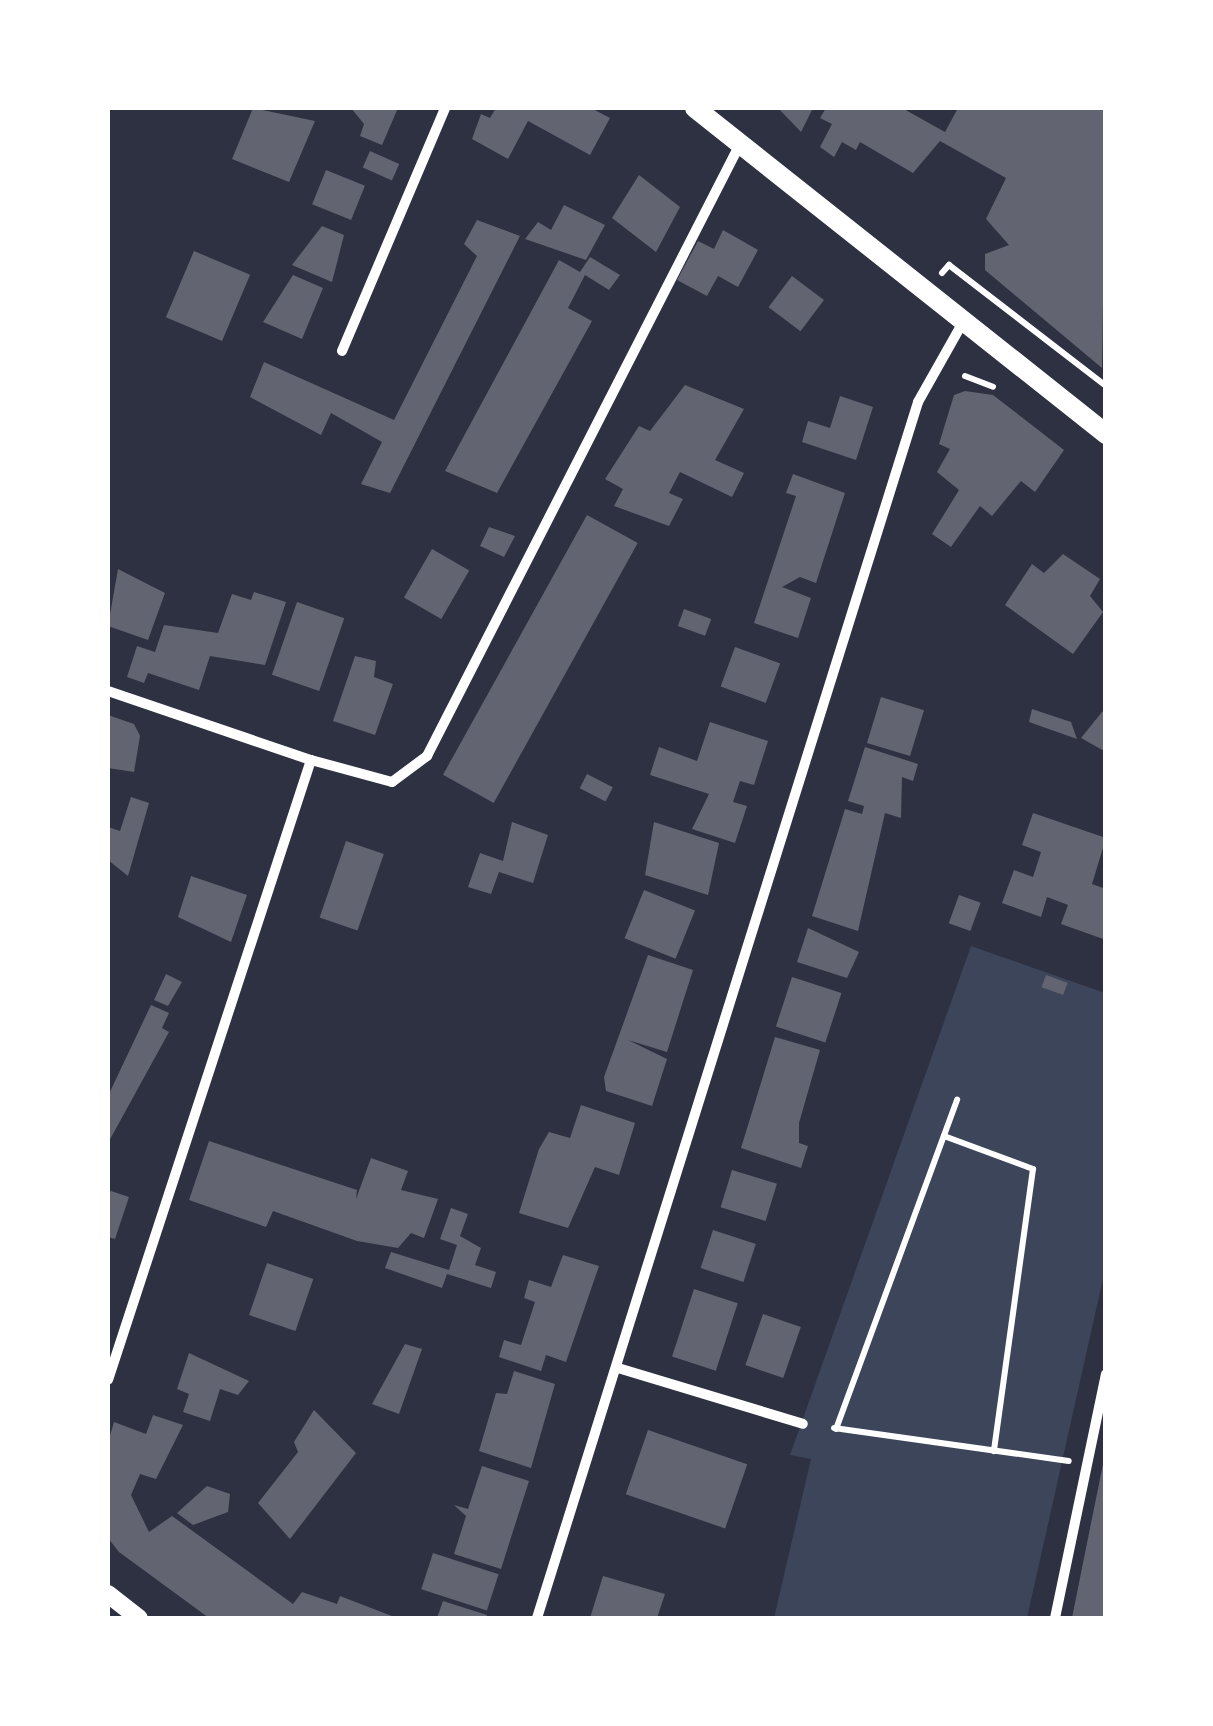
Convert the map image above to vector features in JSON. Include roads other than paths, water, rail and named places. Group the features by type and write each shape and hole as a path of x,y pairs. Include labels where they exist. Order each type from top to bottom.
{"main road":[{"path":"695,108 1106,434"}],"street":[{"path":"342,351 445,108"},
{"path":"108,692 311,760 392,782 426,756 740,143"},
{"path":"538,1618 918,402 962,322"},
{"path":"108,1380 311,760"},
{"path":"618,1368 802,1424"},
{"path":"1056,1618 1106,1374"},
{"path":"108,1594 139,1618"}]}
